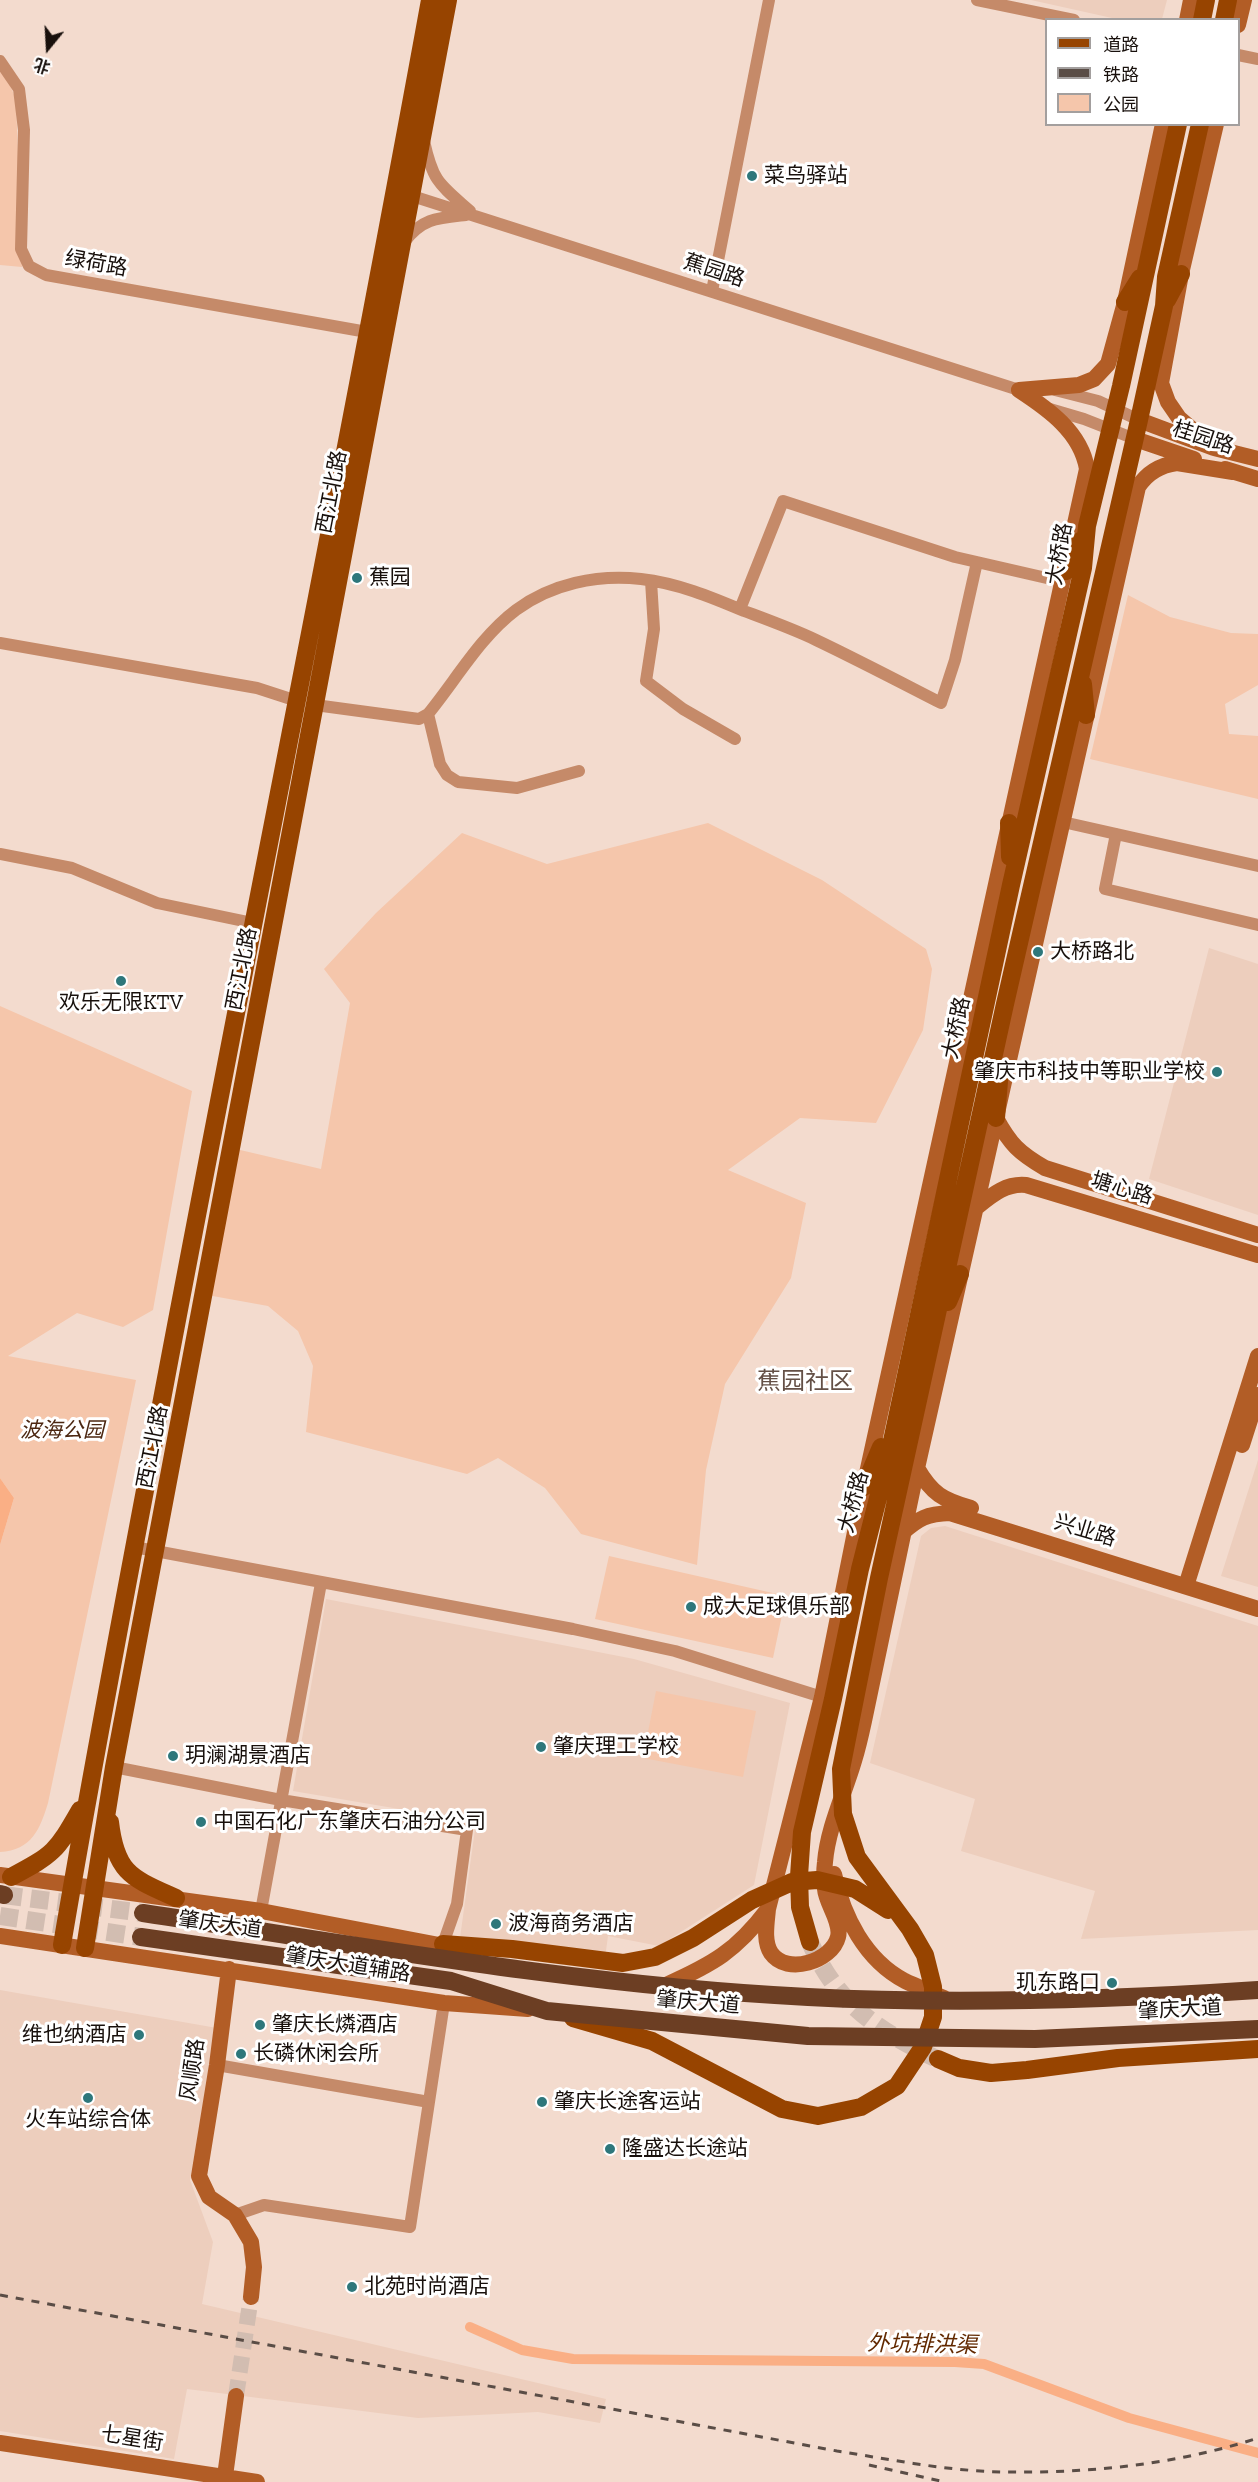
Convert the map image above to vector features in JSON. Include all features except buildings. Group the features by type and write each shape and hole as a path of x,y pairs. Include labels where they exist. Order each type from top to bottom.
{"highway":[{"name":"肇庆大道","path":"143,1913 582,1978 807,1997 954,2002 1030,2001 1258,1990"},
{"name":"肇庆大道","path":"141,1937 451,1981 547,2011 808,2036 1035,2039 1258,2029"}],"main road":[{"name":"西江北路","path":"62,1945 86,1798 367,332 389,269 401,245 403,193 423,136 430,0"},
{"name":"西江北路","path":"85,1948 114,1767 315,705 403,193 424,82 448,0"},
{"path":"1202,18 1206,0"},
{"path":"1224,18 1228,0"},
{"path":"1163,126 1167,173"},
{"name":"大桥路","path":"810,1942 800,1907 799,1876 802,1832 833,1700 860,1569 889,1455 905,1371 1011,885 1083,567 1087,526 1116,409 1178,126"},
{"name":"大桥路","path":"910,1929 857,1857 843,1814 841,1769 876,1590 1005,1004 1135,439 1164,306 1166,276 1200,126"},
{"path":"1125,302 1147,266"},
{"path":"1164,306 1181,274"},
{"path":"1065,577 1087,526"},
{"path":"1081,669 1086,715"},
{"path":"1010,823 1011,885"},
{"path":"996,1118 1005,1004"},
{"path":"238,1005 257,1008"},
{"path":"930,1345 960,1274"},
{"path":"864,1487 880,1450 905,1371"},
{"path":"5,1876 51,1854 61,1844 86,1798 108,1801 115,1852 130,1876 176,1898"},
{"path":"443,1944 512,1949 623,1963 655,1957 693,1938 778,1886 792,1882 817,1880 855,1889 883,1905 910,1929 925,1955 933,1987 933,2016 923,2047 897,2086 861,2107 819,2116 782,2109 652,2040 547,2011"},
{"path":"938,2059 959,2068 992,2073 1118,2058 1258,2049"}],"street":[{"path":"712,291 769,0"},
{"path":"976,0 1064,18"},
{"path":"1187,18 1191,0"},
{"path":"1240,20 1244,0"},
{"path":"1240,55 1258,59"},
{"name":"绿荷路","path":"0,61 19,89 24,130 21,249 29,266 46,275 367,332"},
{"path":"1019,390 1079,385 1094,379 1108,364 1125,302 1163,126"},
{"path":"1214,448 1179,417 1168,402 1161,383 1181,274 1216,126"},
{"path":"423,136 433,175 440,185 473,214"},
{"name":"蕉园路","path":"403,193 1019,390"},
{"path":"401,245 414,229 425,222 473,214"},
{"path":"1042,387 1098,401 1139,420"},
{"path":"1019,390 1046,408 1064,425 1079,444 1087,469 864,1487 822,1697 768,1909 766,1939 771,1954 785,1963 808,1963 831,1951 839,1936 825,1890 828,1844 864,1721 902,1533 1138,487 1144,478 1168,464 1177,463 1233,472"},
{"path":"1046,408 1135,439"},
{"name":"桂园路","path":"1139,420 1214,448 1258,459"},
{"name":"桂园路","path":"1135,439 1258,479"},
{"path":"741,609 783,501 955,557 1065,577"},
{"path":"315,705 419,718 428,714 488,637 516,610 554,589 590,579 641,579 679,586 814,639 941,703 955,660 977,562"},
{"path":"651,581 654,629 646,681 683,709 735,739"},
{"path":"0,643 257,688 297,700"},
{"path":"428,714 440,764 447,775 458,782 517,788 579,771"},
{"path":"1063,822 1258,866"},
{"path":"1116,834 1105,889 1258,925"},
{"path":"0,854 72,868 157,903 253,923"},
{"name":"塘心路","path":"996,1118 1007,1139 1020,1154 1045,1168 1258,1235"},
{"name":"塘心路","path":"977,1207 991,1195 1014,1184 1026,1185 1258,1255"},
{"path":"1192,1582 1258,1356"},
{"path":"1192,1582 1258,1395"},
{"name":"兴业路","path":"917,1468 934,1492 947,1501 1192,1582 1258,1609"},
{"name":"兴业路","path":"902,1533 916,1520 934,1514 950,1513 1192,1582 1258,1598"},
{"path":"134,1547 573,1629 675,1651 822,1697"},
{"path":"261,1911 321,1583"},
{"path":"114,1767 281,1800 467,1830 457,1904 443,1944"},
{"path":"828,1844 840,1901 852,1925 874,1957 903,1980 954,2002"},
{"path":"5,1876 261,1911 443,1944 528,1970"},
{"path":"666,1985 727,1954 753,1929 768,1909"},
{"name":"肇庆大道辅路","path":"0,1936 444,2003 547,2011"},
{"name":"风顺路","path":"229,1969 218,2065 198,2176 209,2197 235,2215"},
{"path":"251,2297 254,2267 251,2242 235,2215 264,2205 410,2227 444,2003"},
{"path":"218,2065 429,2102"},
{"path":"225,2476 236,2396"},
{"name":"七星街","path":"0,2443 257,2482"}],"shaded area":[{"path":"1031,0 1167,0 1162,18 1112,18"},
{"name":"肇庆市科技中等职业学校","path":"1209,948 1258,964 1258,1215 1149,1179"},
{"path":"1258,1460 1258,1587 1221,1576"},
{"path":"0,1478 14,1498 0,1545"},
{"path":"945,1526 1258,1626 1258,1930 1081,1939 1095,1891 961,1851 975,1799 870,1763 921,1536 931,1528"},
{"name":"肇庆理工学校","path":"326,1599 634,1659 790,1703 754,1885 659,1946 608,1936 605,1958 460,1938 476,1822 293,1791"},
{"path":"0,1990 217,2028 190,2180 213,2242 202,2304 606,2399 600,2423 538,2412 418,2418 187,2389 174,2459 0,2431"}],"green space":[{"path":"0,68 6,74 16,100 22,267 0,265"},
{"path":"1128,595 1170,617 1231,633 1258,634 1258,685 1225,704 1229,734 1258,736 1258,799 1090,759"},
{"path":"708,823 822,880 926,949 932,969 923,1030 876,1123 800,1118 728,1170 806,1203 791,1278 725,1384 706,1470 697,1565 581,1534 545,1488 498,1458 467,1474 306,1432 313,1366 298,1331 268,1306 207,1295 236,1149 321,1169 350,1003 324,969 376,913 462,833 547,864"},
{"name":"波海公园","path":"0,1006 192,1091 153,1310 123,1327 77,1313 8,1356 136,1380 48,1803 42,1821 33,1836 20,1847 0,1852 0,1545 14,1498 0,1478"},
{"name":"成大足球俱乐部","path":"609,1556 786,1596 773,1658 595,1619"},
{"path":"656,1691 756,1711 743,1777 643,1758"}],"waterway":[{"name":"外坑排洪渠","path":"470,2327 522,2350 573,2359 984,2364 1129,2418 1258,2453"}],"tunnel":[{"path":"4,1895 143,1913"},
{"path":"0,1916 141,1937"},
{"path":"810,1942 832,1982 860,2012 895,2037 935,2058"},
{"path":"236,2396 251,2297"}],"railway":[{"path":"0,2295 837,2451 945,2468 1010,2472 1104,2469 1197,2454 1258,2438"},
{"path":"869,2465 945,2482"}],"place":[{"name":"菜鸟驿站","path":"752,176"},
{"name":"蕉园","path":"357,578"},
{"name":"大桥路北","path":"1038,952"},
{"name":"欢乐无限KTV","path":"121,981"},
{"name":"肇庆市科技中等职业学校","path":"1217,1072"},
{"name":"成大足球俱乐部","path":"691,1607"},
{"name":"肇庆理工学校","path":"541,1747"},
{"name":"玥澜湖景酒店","path":"173,1756"},
{"name":"中国石化广东肇庆石油分公司","path":"201,1822"},
{"name":"波海商务酒店","path":"496,1924"},
{"name":"玑东路口","path":"1112,1983"},
{"name":"肇庆长燐酒店","path":"260,2025"},
{"name":"维也纳酒店","path":"139,2035"},
{"name":"长磷休闲会所","path":"241,2054"},
{"name":"火车站综合体","path":"88,2098"},
{"name":"肇庆长途客运站","path":"542,2102"},
{"name":"隆盛达长途站","path":"610,2149"},
{"name":"北苑时尚酒店","path":"352,2287"}],"district":[{"name":"蕉园社区","path":"805,1382"}]}
